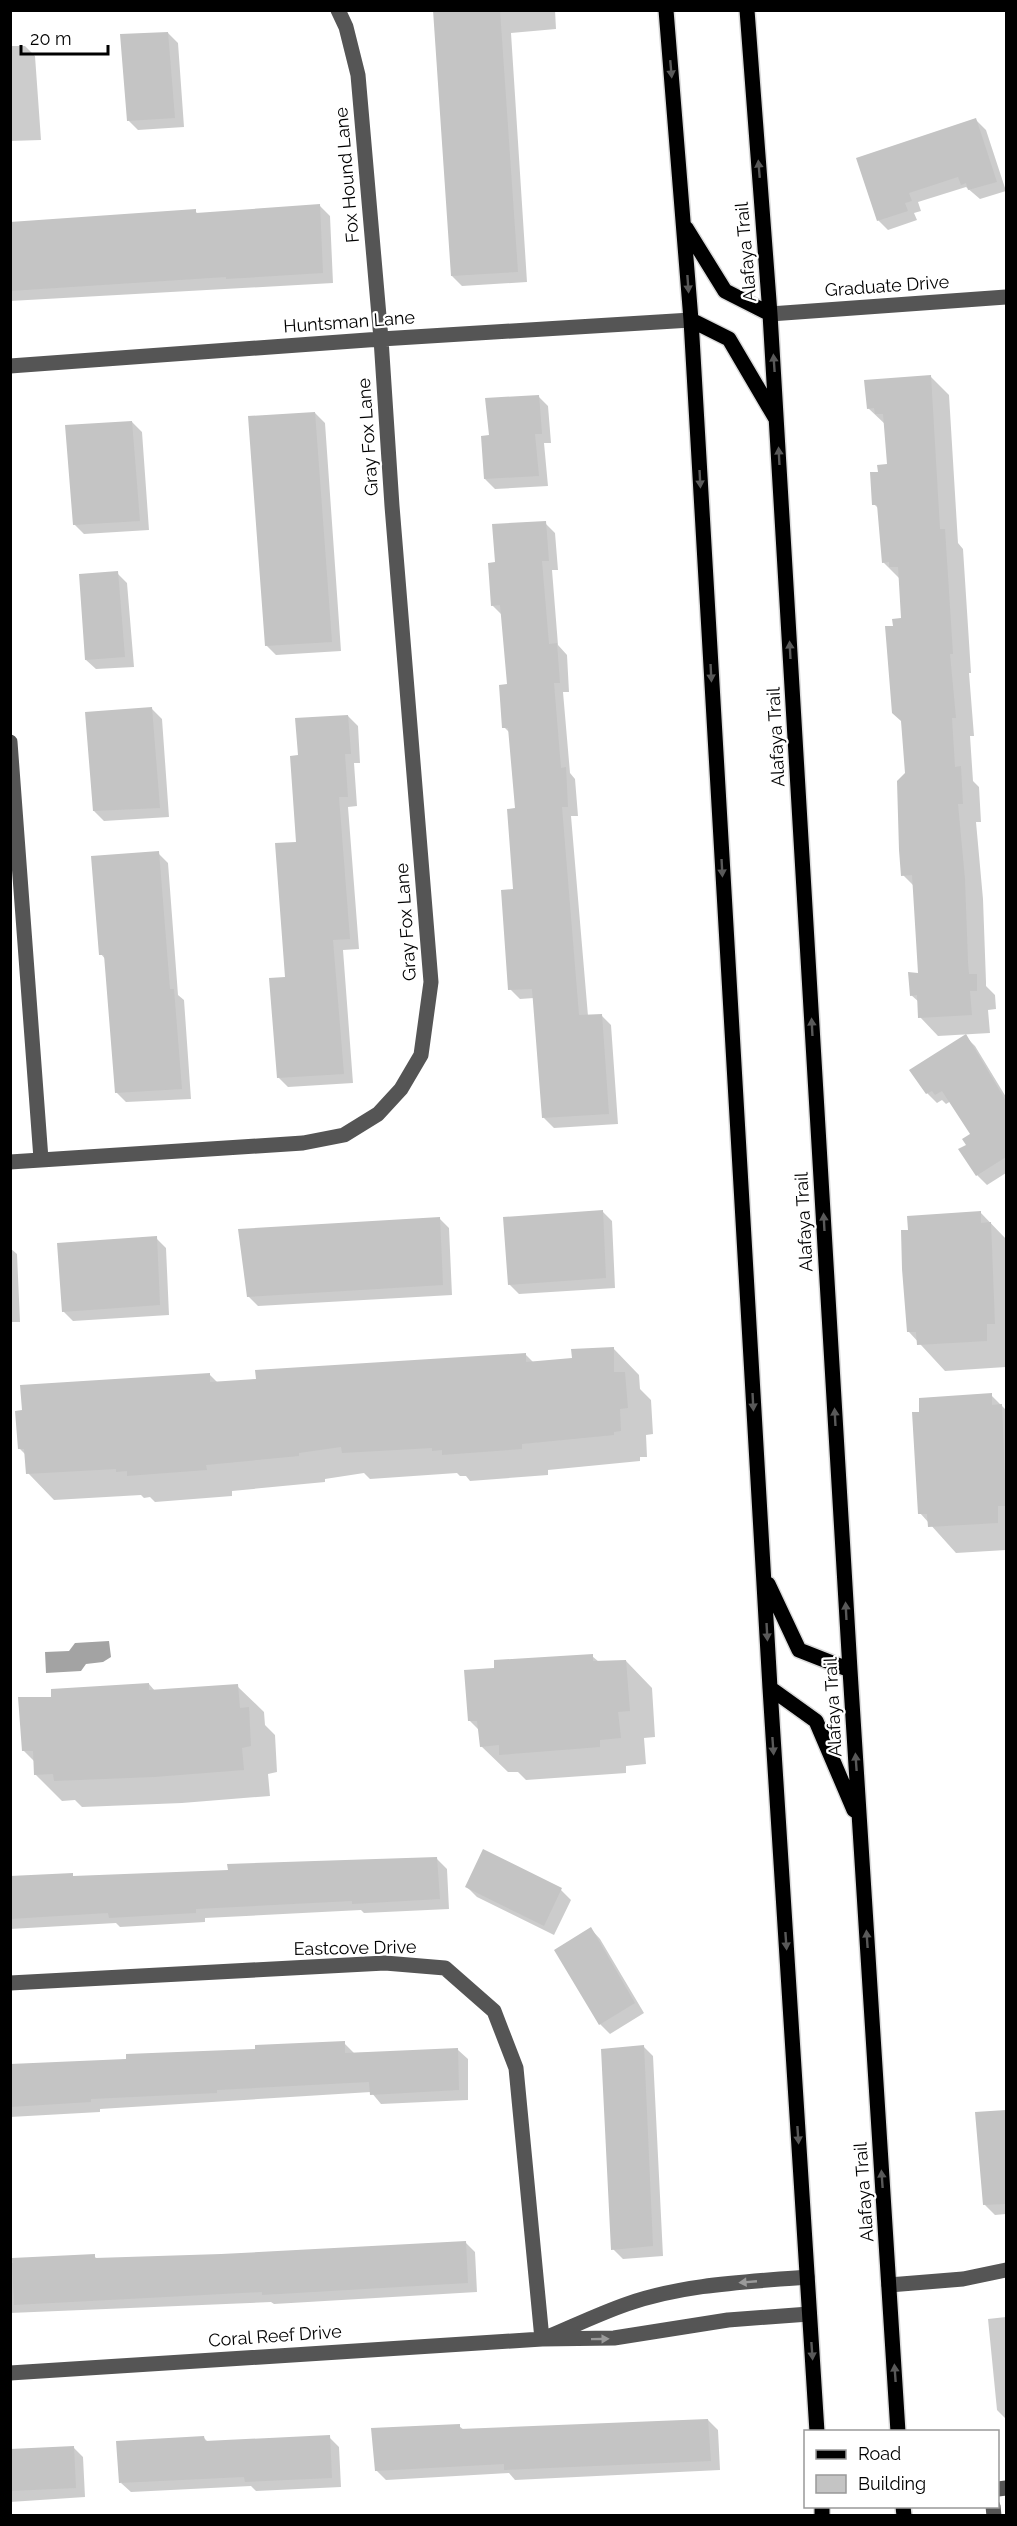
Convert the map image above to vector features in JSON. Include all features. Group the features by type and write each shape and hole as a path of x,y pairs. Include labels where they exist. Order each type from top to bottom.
{"main road":[{"path":"666,10 691,320 770,1688 817,2430"},
{"name":"Alafaya Trail","path":"747,10 777,422 859,1821 898,2430"},
{"path":"684,226 725,291 770,314"},
{"path":"691,320 729,339 777,422"},
{"path":"764,1576 799,1650 850,1670"},
{"path":"770,1688 816,1721 859,1821"}],"street":[{"name":"Fox Hound Lane","path":"338,10 346,27 358,75 381,339"},
{"name":"Graduate Drive","path":"770,314 1006,297"},
{"name":"Huntsman Lane","path":"10,366 381,339 691,320"},
{"name":"Gray Fox Lane","path":"10,1162 303,1143 344,1135 378,1114 402,1089 421,1055 431,982 393,518 381,339"},
{"path":"10,742 41,1159"},
{"name":"Eastcove Drive","path":"10,1983 385,1963 445,1968 494,2011 516,2068 542,2339"},
{"path":"889,2285 963,2279 1006,2270"},
{"name":"Coral Reef Drive","path":"542,2339 629,2303 678,2291 722,2284 807,2277"},
{"name":"Coral Reef Drive","path":"10,2373 542,2339 614,2338 728,2320 809,2314"}],"shaded area":[{"path":"109,1641 111,1657 103,1662 86,1664 81,1671 46,1673 45,1652 69,1651 75,1643"}],"building":[{"path":"433,10 500,10 518,272 451,276"},
{"path":"168,32 175,118 127,121 120,34"},
{"path":"976,118 997,182 968,190 966,183 961,185 958,177 909,193 912,201 905,203 908,211 877,221 856,158"},
{"path":"320,204 323,273 10,291 10,222 196,209 196,213"},
{"path":"931,375 940,529 945,529 953,654 950,654 956,718 952,718 955,767 961,766 963,804 958,804 965,879 968,962 969,974 977,974 977,991 970,991 972,1015 918,1018 917,995 910,996 908,972 918,973 912,875 901,876 899,850 897,781 905,773 901,721 892,713 885,626 893,626 892,619 901,618 898,567 889,567 889,562 882,563 877,505 872,505 870,472 878,472 877,465 887,464 883,414 875,414 874,408 867,409 864,380"},
{"path":"539,395 542,434 535,434 539,476 484,479 481,436 489,435 485,398"},
{"path":"315,412 332,642 265,646 248,416"},
{"path":"132,421 140,521 73,525 65,425"},
{"path":"546,521 549,561 542,561 549,644 557,643 560,683 554,683 561,768 566,767 568,807 562,807 579,1015 602,1014 609,1114 542,1118 532,989 508,990 501,890 513,889 507,809 515,808 508,728 502,728 499,685 507,684 500,605 491,606 488,563 495,562 492,524"},
{"path":"118,571 125,657 85,660 79,574"},
{"path":"152,707 160,808 93,811 85,712"},
{"path":"348,715 351,754 345,754 348,797 339,797 350,939 333,940 344,1074 277,1078 269,978 285,977 275,843 296,842 290,756 298,755 295,718"},
{"path":"159,851 170,989 174,989 182,1089 115,1093 104,955 99,955 91,856"},
{"path":"966,1034 1006,1101 1006,1157 976,1176 958,1149 966,1145 962,1139 970,1134 942,1091 935,1095 932,1091 926,1094 909,1070"},
{"path":"603,1210 606,1278 508,1285 503,1217"},
{"path":"981,1211 981,1223 991,1222 995,1324 987,1324 987,1341 917,1345 916,1332 907,1332 902,1269 901,1230 908,1230 907,1216"},
{"path":"440,1217 443,1285 247,1297 238,1229"},
{"path":"157,1236 160,1305 62,1312 57,1243"},
{"path":"614,1347 614,1372 625,1372 628,1408 620,1409 621,1431 614,1432 614,1435 522,1444 522,1449 442,1455 442,1450 432,1451 432,1448 342,1453 341,1447 299,1453 299,1456 206,1465 207,1470 127,1476 127,1471 116,1472 116,1469 26,1474 24,1449 18,1449 15,1411 22,1410 20,1385 210,1373 210,1382 256,1379 255,1370 526,1353 526,1362 572,1358 571,1349"},
{"path":"992,1393 992,1405 1002,1404 1006,1506 998,1506 998,1523 928,1527 927,1514 918,1514 912,1412 919,1412 919,1398"},
{"path":"593,1654 593,1661 626,1660 630,1711 618,1712 621,1738 600,1740 600,1747 499,1755 499,1745 480,1747 477,1721 468,1721 464,1670 494,1668 494,1660"},
{"path":"149,1683 149,1690 238,1684 240,1708 249,1707 251,1746 242,1748 244,1770 54,1781 53,1774 34,1775 33,1751 22,1751 18,1697 51,1697 51,1689"},
{"path":"483,1849 562,1888 544,1926 465,1887"},
{"path":"437,1857 440,1899 196,1909 196,1913 109,1918 108,1913 10,1919 10,1876 228,1870 227,1864"},
{"path":"591,1927 635,2003 599,2025 554,1950"},
{"path":"345,2041 345,2053 458,2048 459,2090 370,2095 369,2082 217,2090 217,2093 91,2099 91,2102 10,2107 10,2064 126,2059 126,2054 255,2049 255,2045"},
{"path":"644,2045 653,2246 611,2250 601,2049"},
{"path":"1006,2110 1006,2204 983,2205 975,2112"},
{"path":"466,2241 468,2283 262,2295 262,2292 14,2305 12,2258 95,2254 95,2258 221,2254"},
{"path":"708,2419 711,2461 504,2470 504,2464 375,2471 371,2428 460,2424 460,2429"},
{"path":"330,2435 332,2478 245,2482 244,2477 119,2483 116,2441 204,2436 205,2441"},
{"path":"74,2446 76,2488 10,2491 10,2449"}]}
